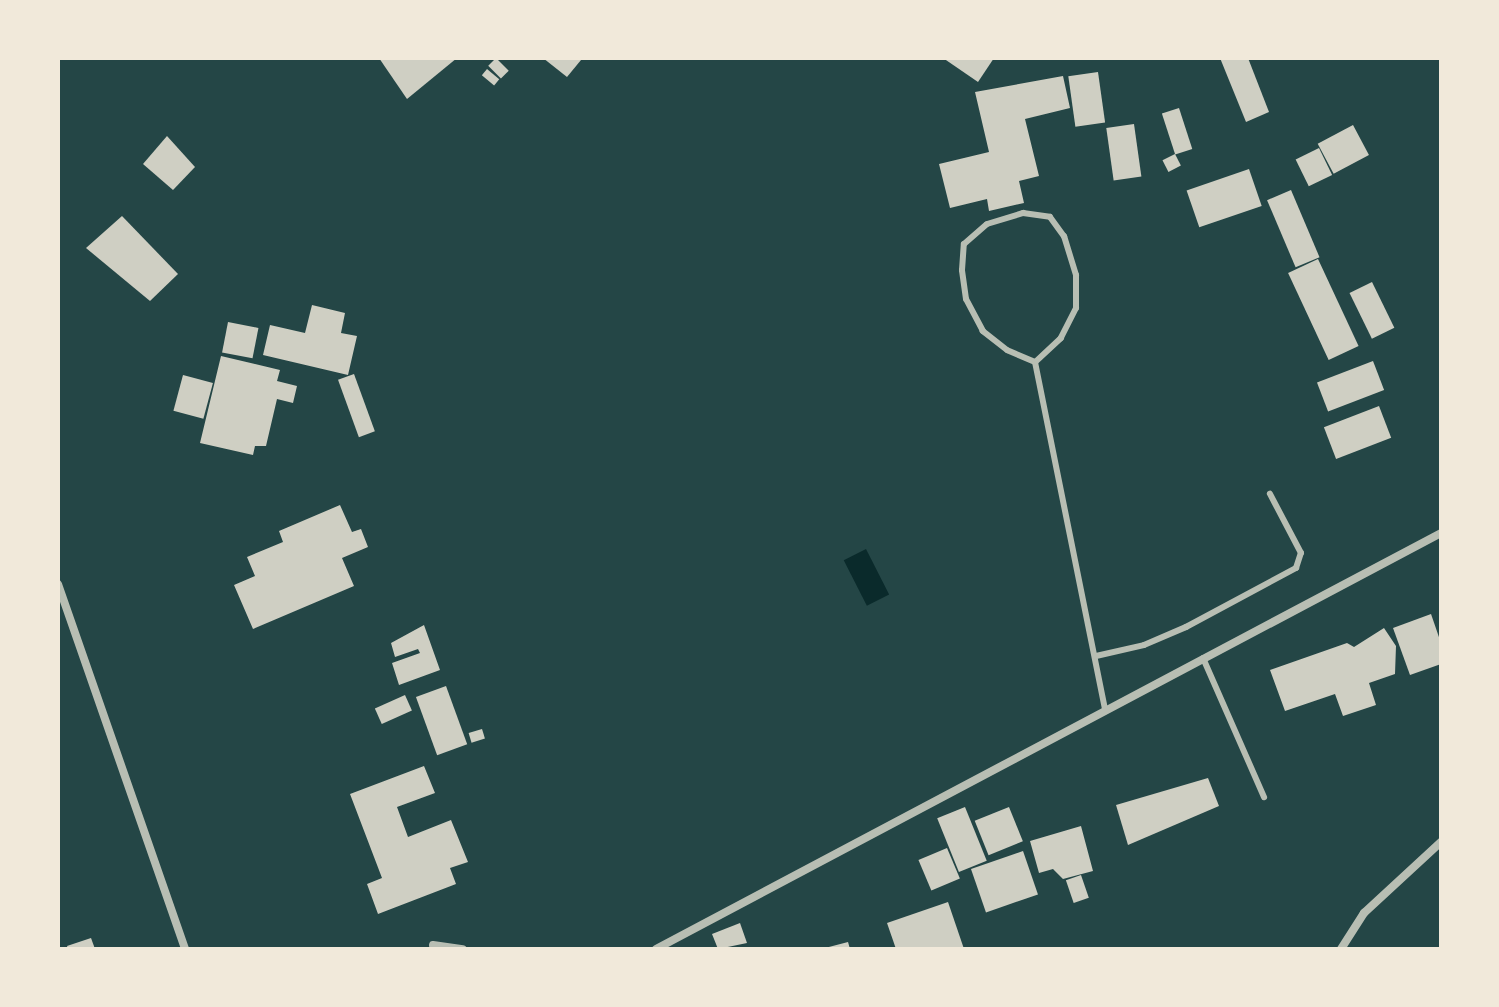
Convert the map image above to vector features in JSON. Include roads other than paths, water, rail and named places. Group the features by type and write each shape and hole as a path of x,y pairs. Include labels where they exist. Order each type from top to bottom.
{"street":[{"path":"656,949 1441,533"},
{"path":"58,584 185,949"},
{"path":"1341,949 1364,913 1441,842"},
{"path":"433,945 463,949"}],"lane":[{"path":"1023,213 1050,217 1064,236 1076,275 1076,308 1061,338 1035,362 1007,350 983,331 966,299 962,270 964,244 987,224 1023,213"},
{"path":"1035,362 1105,710"},
{"path":"1096,656 1144,645 1186,627 1296,568 1301,553 1270,494"},
{"path":"1203,658 1264,797"}]}
